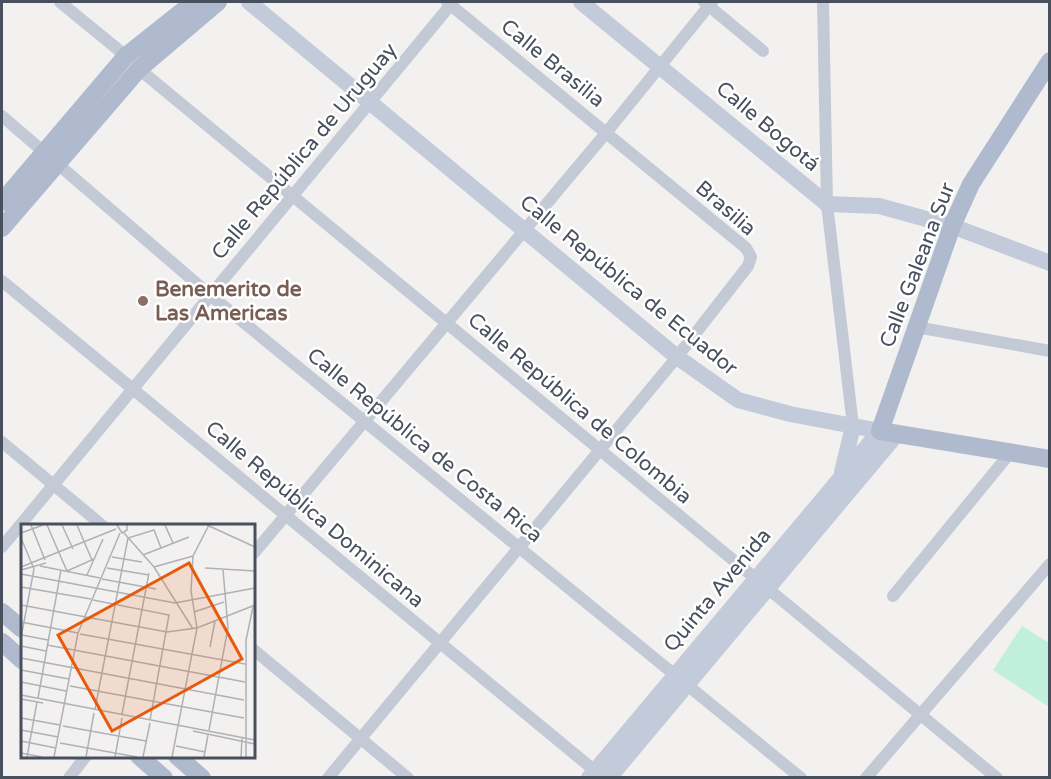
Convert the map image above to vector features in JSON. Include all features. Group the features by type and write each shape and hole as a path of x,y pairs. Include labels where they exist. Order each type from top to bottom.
{"main road":[{"path":"2,202 50,157 132,62 194,2"},
{"path":"132,62 218,2"},
{"name":"Calle Galeana Sur","path":"888,432 916,327 952,226 971,184 1050,61"},
{"path":"2,228 50,157"},
{"name":"Calle República de Ecuador","path":"888,432 1050,459"},
{"path":"2,612 21,628"},
{"path":"2,642 21,659"},
{"path":"141,758 164,777"},
{"path":"179,758 202,777"}],"street":[{"name":"Calle República de Colombia","path":"60,2 997,777"},
{"name":"Calle República de Ecuador","path":"249,2 678,357 738,400 790,414 888,432"},
{"name":"Calle República de Uruguay","path":"2,547 450,2"},
{"name":"Calle Brasilia","path":"450,2 606,133"},
{"name":"Calle Bogotá","path":"581,2 827,204"},
{"path":"823,2 827,204 853,426 840,478"},
{"path":"255,552 606,133 708,3 763,51"},
{"name":"Calle República de Costa Rica","path":"2,116 210,295 801,777"},
{"name":"Brasilia","path":"606,133 746,248 750,257 747,266 678,357"},
{"path":"827,204 879,206 952,226 1050,263"},
{"name":"Calle República Dominicana","path":"2,281 599,776"},
{"path":"916,327 1050,351"},
{"path":"328,777 678,357"},
{"name":"Quinta Avenida","path":"762,583 840,478 888,432"},
{"name":"Quinta Avenida","path":"599,776 888,432"},
{"path":"2,442 102,524"},
{"path":"893,596 1010,453"},
{"path":"866,777 1050,564"},
{"path":"255,651 408,777"},
{"path":"69,777 84,758"}],"green space":[{"path":"1022,626 1049,643 1049,707 993,670"}],"place":[{"name":"Benemerito de Las Americas","path":"143,301"}]}
